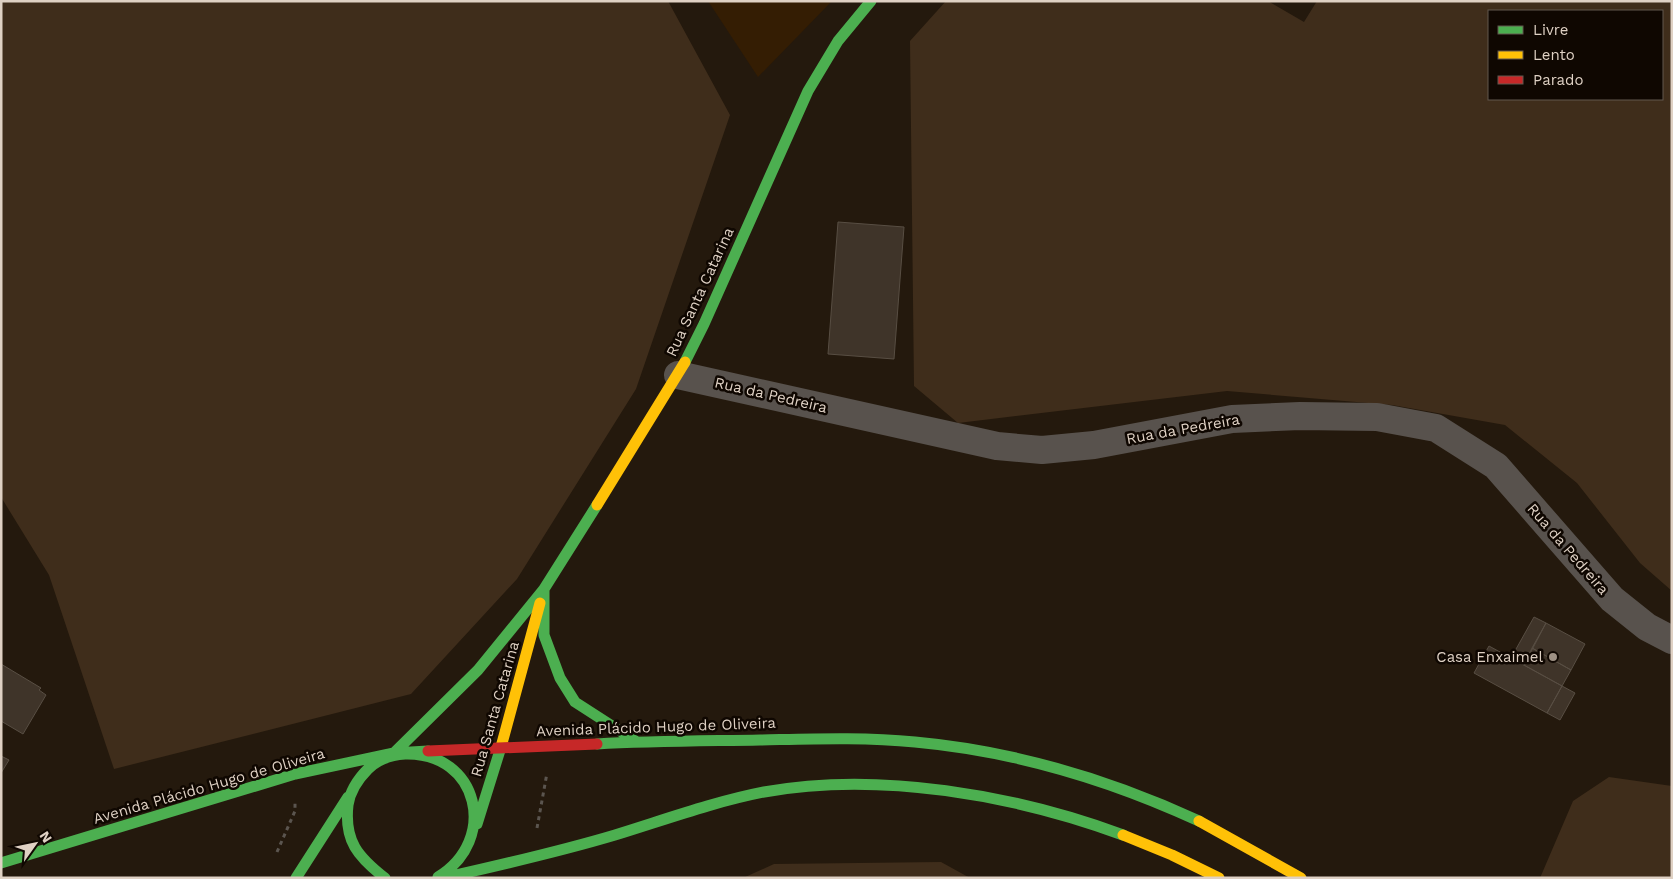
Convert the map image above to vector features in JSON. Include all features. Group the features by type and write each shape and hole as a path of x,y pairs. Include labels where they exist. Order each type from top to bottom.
{"main road":[{"name":"Rua Santa Catarina","path":"394,753 478,670 544,590 678,374 704,324 808,91 838,42 871,1"},
{"name":"Rua Santa Catarina","path":"436,878 454,866 466,852 473,836 502,747 544,590"},
{"path":"544,590 544,635 560,678 575,702 637,742"},
{"name":"Avenida Plácido Hugo de Oliveira","path":"1,863 295,774 394,753 637,742 860,738 918,742 998,754 1086,776 1149,798 1202,823 1301,878"},
{"path":"296,878 360,777 374,764 394,753 431,756 448,766 462,779 471,797 475,816 473,836"},
{"path":"443,878 531,858 722,802 785,789 848,783 910,787 972,796 1064,817 1126,836 1219,878"},
{"path":"350,794 345,813 347,832 354,851 367,867 385,878"}],"street":[{"name":"Rua da Pedreira","path":"678,374 997,446 1042,450 1094,445 1232,419 1300,416 1377,418 1436,428 1496,466 1612,599 1647,627 1672,640"}],"path":[{"path":"273,861 295,811 295,774"}],"shaded area":[{"path":"1,1 668,1 730,115 636,389 517,579 411,694 114,769 49,575 1,497"},
{"path":"708,1 832,1 758,77"},
{"path":"946,1 1268,1 1304,22 1317,1 1672,1 1672,591 1640,563 1577,483 1505,425 1392,405 1227,391 958,423 914,386 910,41"},
{"path":"1609,777 1672,786 1672,878 1540,878 1573,801"},
{"path":"941,862 970,878 743,878 774,864"}],"building":[{"path":"838,222 904,227 894,359 828,354"},
{"path":"1534,617 1546,623 1524,665 1511,658"},
{"path":"1546,623 1585,644 1571,670 1532,648"},
{"path":"1489,646 1562,686 1547,713 1474,673"},
{"path":"1532,648 1571,670 1562,686 1524,665"},
{"path":"1,664 41,688 39,690 46,695 23,734 1,721"},
{"path":"1562,686 1575,693 1560,720 1547,713"},
{"path":"1,756 9,760 1,773"}],"traffic: fast":[{"path":"685,362 704,324 808,91 838,41 871,1"},
{"path":"394,753 478,670 544,589 597,505"},
{"path":"544,589 544,635 560,678 575,702 637,742"},
{"path":"597,744 876,739 952,746 1025,760 1096,780 1199,821"},
{"path":"477,824 501,747"},
{"path":"1,863 295,774 394,753 428,751"},
{"path":"385,878 367,863 355,847 348,829 348,805 355,786 368,769 385,758 405,754 430,757 450,767 464,782 472,801 474,821 469,842 457,861 438,877"},
{"path":"443,878 572,847 726,801 764,792 808,786 853,784 899,786 992,798 1037,808 1123,835"},
{"path":"296,878 348,797"}],"traffic: slow":[{"path":"597,505 685,362"},
{"path":"501,747 540,603"},
{"path":"1199,821 1301,878"},
{"path":"1123,835 1172,855 1219,878"}],"traffic: jam":[{"path":"428,751 597,744"}],"place":[{"name":"Casa Enxaimel","path":"1553,657"}]}
